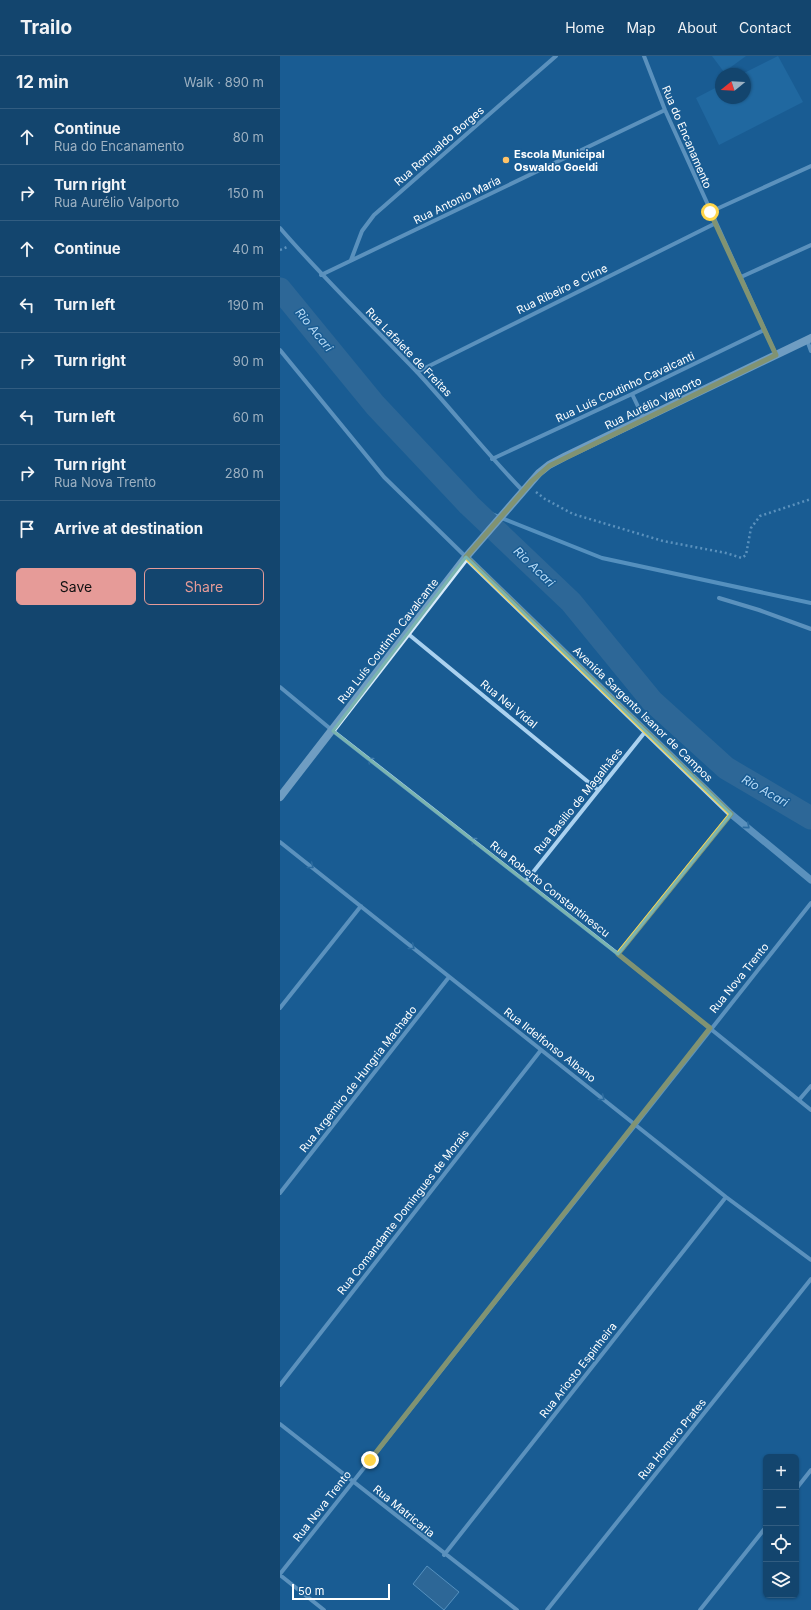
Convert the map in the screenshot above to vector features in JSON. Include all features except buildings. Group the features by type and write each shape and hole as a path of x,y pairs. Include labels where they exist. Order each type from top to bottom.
{"main road":[{"name":"Rua Aurélio Valporto","path":"515,501 549,466 809,339"},
{"name":"Rua Luís Coutinho Cavalcante","path":"280,797 333,731 466,557 515,501"}],"street":[{"name":"Rua Romualdo Borges","path":"350,260 362,231 374,214 556,56"},
{"name":"Rua do Encanamento","path":"644,56 665,110 710,212 776,355"},
{"name":"Rua Antonio Maria","path":"321,274 665,110"},
{"path":"710,212 811,166"},
{"name":"Rua Ribeiro e Cirne","path":"417,372 716,223"},
{"name":"Rua Lafaiete de Freitas","path":"280,228 321,274 448,405 492,459 526,488"},
{"path":"741,277 811,245"},
{"name":"Rua Luís Coutinho Cavalcanti","path":"492,459 632,394 764,330"},
{"path":"809,339 811,351"},
{"path":"280,350 384,477 466,557"},
{"path":"632,394 644,420"},
{"name":"Avenida Sargento Isanor de Campos","path":"466,557 731,814 811,880"},
{"path":"718,598 759,610 811,629"},
{"name":"Rua Nei Vidal","path":"407,633 598,790"},
{"name":"Rua Roberto Constantinescu","path":"280,687 333,731 618,954 811,1110"},
{"name":"Rua Basilio de Magalhães","path":"526,881 645,732"},
{"path":"618,954 731,814"},
{"name":"Rua Ildelfonso Albano","path":"280,842 726,1197 811,1260"},
{"name":"Rua Nova Trento","path":"280,1574 710,1028 811,903"},
{"path":"280,1008 361,906"},
{"name":"Rua Argemiro de Hungria Machado","path":"280,1193 450,977"},
{"name":"Rua Comandante Domingues de Morais","path":"280,1385 541,1050"},
{"path":"798,1100 811,1086"},
{"name":"Rua Ariosto Espinheira","path":"444,1554 726,1197"},
{"name":"Rua Homero Prates","path":"547,1610 811,1279"},
{"name":"Rua Matricaria","path":"280,1424 517,1610"},
{"path":"799,1485 811,1470"},
{"path":"700,1610 763,1530"},
{"path":"280,1574 324,1610"}],"path":[{"path":"526,488 573,514 663,541 742,558 746,555 752,528 760,516 811,499"}],"highlighted area":[{"path":"466,557 731,814 618,954 333,731"}],"shaded area":[{"path":"712,56 746,56 730,68 721,68"},
{"path":"778,56 803,102 719,145 696,98 715,88 715,104 751,104 751,70"},
{"path":"427,1566 459,1592 444,1610 413,1584"}],"waterway":[{"name":"Rio Acari","path":"280,289 375,405 469,505 571,602 652,701 726,768 811,818"},
{"path":"469,505 602,558 811,603"}],"place":[{"name":"Escola Municipal Oswaldo Goeldi","path":"506,160"}],"route":[{"path":"370,1460 710,1028 618,954 731,814 466,557 539,473 549,466 566,456 644,420 776,355 710,212"}]}
